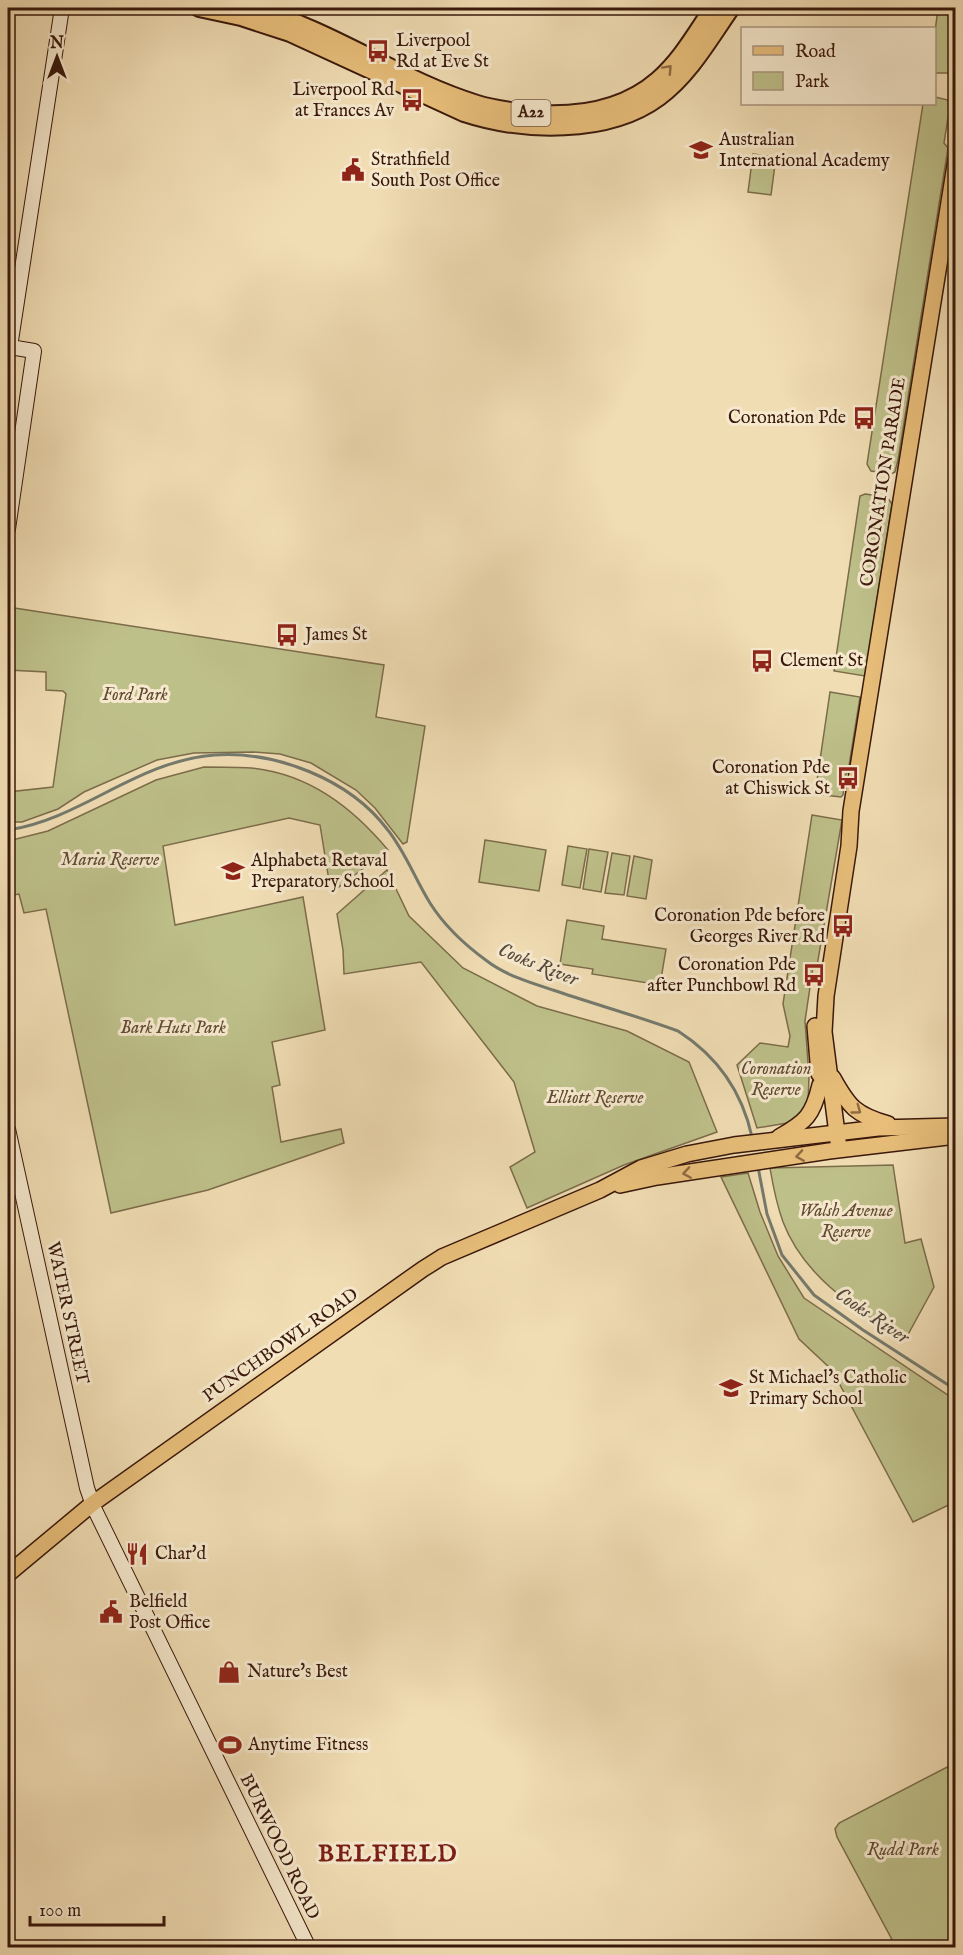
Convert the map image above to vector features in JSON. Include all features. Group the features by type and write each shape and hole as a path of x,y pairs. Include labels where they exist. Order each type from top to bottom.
{"highway":[{"name":"A22","path":"199,8 241,17 290,33 464,113 482,119 544,127 583,125 611,119 655,100 679,79 731,8"},
{"name":"A22","path":"252,8 289,19 474,104 546,115 596,111 642,92 669,69 690,43 713,8"}],"main road":[{"path":"8,529 34,351 10,347 62,8"},
{"name":"CORONATION PARADE","path":"834,1150 827,1134 815,1044 817,1004 842,847 851,811 956,159"},
{"name":"CORONATION PARADE","path":"827,1134 828,1068 824,1032 826,996 849,846 851,811"},
{"path":"828,1068 845,1100 852,1108 874,1119 904,1127 956,1126"},
{"path":"770,1140 796,1128 809,1116 814,1108 820,1085"},
{"name":"PUNCHBOWL ROAD","path":"8,1574 92,1504 432,1263 661,1161 687,1154 770,1140 904,1127"},
{"name":"WATER STREET","path":"8,1129 92,1504"},
{"name":"PUNCHBOWL ROAD","path":"600,1190 657,1178 834,1150 956,1136"},
{"name":"BURWOOD ROAD","path":"92,1504 309,1947"}],"green space":[{"path":"938,8 955,8 955,73 936,73"},
{"path":"936,97 948,100 949,111 944,143 948,148 898,460 895,472 891,474 871,471 867,464 923,105 936,105"},
{"path":"753,154 776,157 771,195 748,192"},
{"path":"865,494 887,497 892,504 865,676 834,671 860,496"},
{"name":"Ford Park","path":"8,607 384,665 376,717 425,726 407,842 403,844 375,808 356,790 311,763 280,754 254,752 194,753 157,760 84,792 58,809 22,822 8,822 8,792 53,787 66,694 63,691 46,690 46,672 8,670"},
{"path":"830,692 860,697 848,772 841,797 815,794"},
{"name":"Bark Huts Park","path":"204,767 272,771 310,785 328,795 360,820 388,850 331,893 320,825 289,818 163,846 175,925 303,897 325,1030 272,1042 280,1085 272,1087 281,1142 341,1129 344,1143 208,1190 111,1213 46,909 24,913 19,894 8,896 8,841 48,831 156,780"},
{"name":"Coronation Reserve","path":"812,815 842,820 817,966 813,967 805,1021 809,1076 808,1104 793,1122 757,1128 737,1065 760,1043 788,1047 790,1036 783,1004"},
{"path":"485,840 546,850 539,891 479,882"},
{"path":"568,846 587,849 580,888 562,885"},
{"path":"589,849 608,852 601,892 583,889"},
{"path":"612,853 630,856 624,895 605,893"},
{"path":"634,856 652,860 646,899 627,896"},
{"name":"Elliott Reserve","path":"387,870 409,916 463,968 537,1006 627,1031 689,1062 717,1132 624,1165 527,1208 510,1167 535,1152 514,1082 421,962 344,974 337,914"},
{"path":"567,920 604,926 602,939 666,949 660,985 592,974 593,969 560,964"},
{"name":"Walsh Avenue Reserve","path":"893,1165 905,1243 921,1239 934,1287 905,1340 834,1291 805,1260 783,1222 770,1168"},
{"path":"748,1173 760,1212 778,1256 804,1298 955,1400 955,1502 913,1522 832,1370 799,1339 721,1177"},
{"name":"Rudd Park","path":"955,1763 955,1947 896,1947 837,1837 835,1829 839,1823"}],"waterway":[{"name":"Cooks River","path":"8,830 35,824 85,803 134,778 186,759 238,755 286,763 310,772 353,796 371,811 387,829 405,856 430,903 442,920 463,942 487,961 518,978 678,1031 692,1041 716,1063 726,1076 742,1105 752,1137"},
{"name":"Cooks River","path":"758,1167 767,1214 782,1255 814,1295 863,1330 956,1390"}],"place":[{"name":"Liverpool Rd at Eve St","path":"378,51"},
{"name":"Liverpool Rd at Frances Av","path":"412,100"},
{"name":"Australian International Academy","path":"701,150"},
{"name":"Strathfield South Post Office","path":"353,170"},
{"name":"Coronation Pde","path":"864,418"},
{"name":"James St","path":"287,635"},
{"name":"Clement St","path":"762,661"},
{"name":"Coronation Pde at Chiswick St","path":"848,778"},
{"name":"Alphabeta Retaval Preparatory School","path":"233,871"},
{"name":"Coronation Pde before Georges River Rd","path":"843,926"},
{"name":"Coronation Pde after Punchbowl Rd","path":"814,975"},
{"name":"St Michael's Catholic Primary School","path":"731,1388"},
{"name":"Char'd","path":"137,1554"},
{"name":"Belfield Post Office","path":"111,1612"},
{"name":"Nature's Best","path":"229,1672"},
{"name":"Anytime Fitness","path":"230,1745"}],"district":[{"name":"BELFIELD","path":"388,1854"}],"park label":[{"name":"Maria Reserve","path":"110,860"}]}
